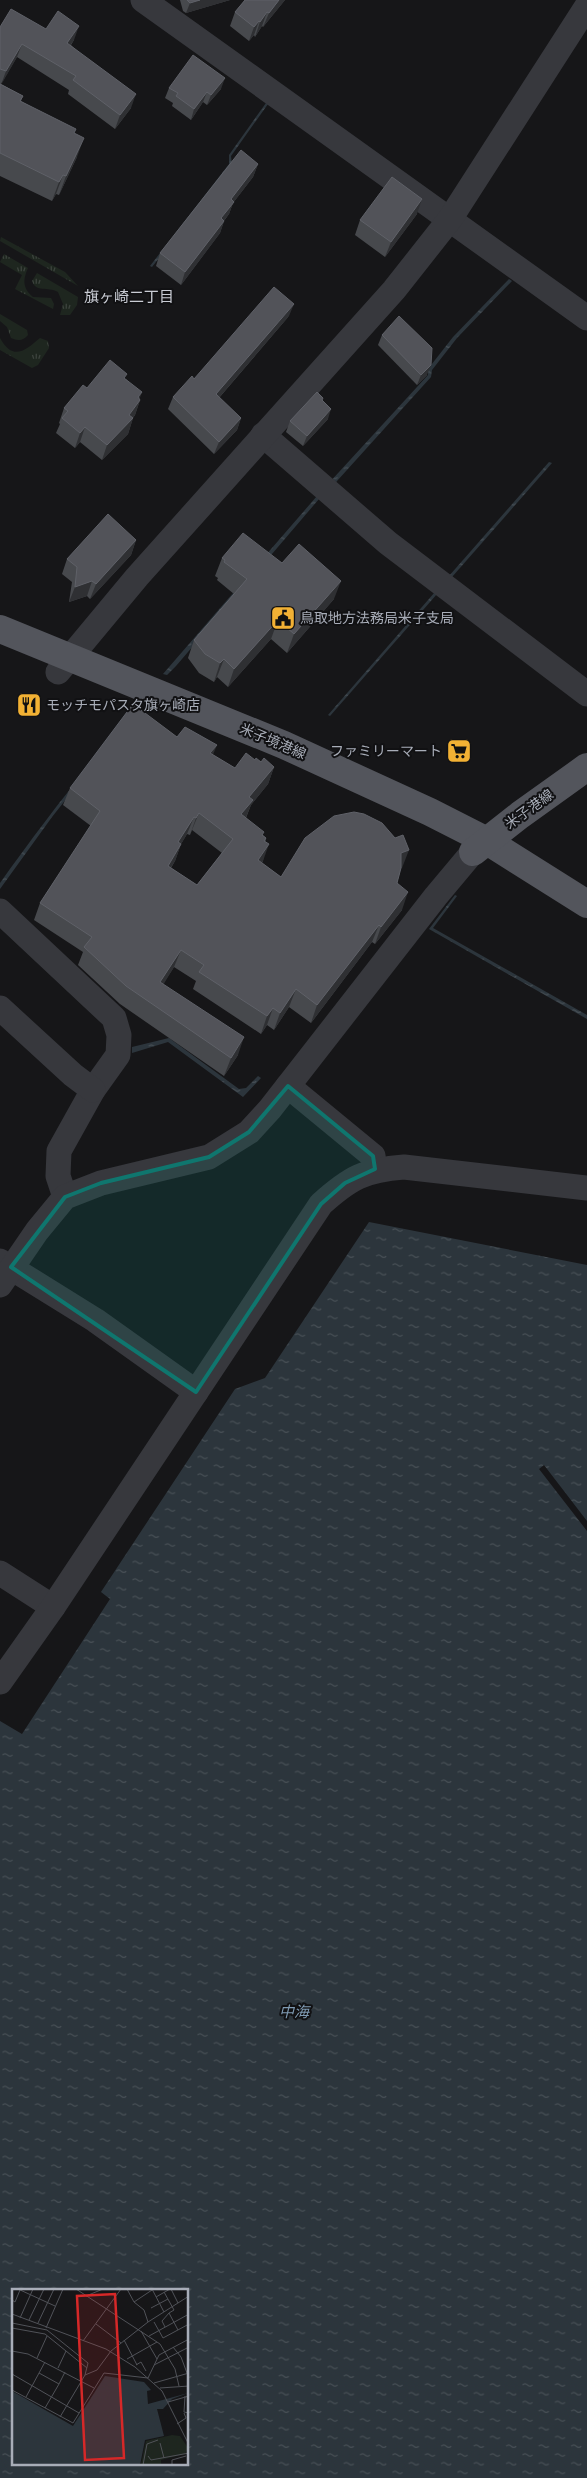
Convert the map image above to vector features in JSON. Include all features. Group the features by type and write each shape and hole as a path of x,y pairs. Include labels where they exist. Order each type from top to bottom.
{"main road":[{"name":"米子境港線","path":"0,629 64,665 336,787 479,847 587,904"},
{"name":"米子境港線","path":"0,648 64,665"},
{"name":"米子港線","path":"479,847 587,767"},
{"name":"米子境港線","path":"479,847 587,922"}],"street":[{"path":"145,0 587,318"},
{"path":"64,665 137,577 394,290 450,219 587,6"},
{"path":"263,435 388,543 587,694"},
{"path":"196,1392 94,1320 4,1271 65,1197 100,1183 209,1157 249,1132 288,1086 436,896 479,847"},
{"path":"0,911 114,1018 119,1035 118,1055 93,1090 59,1151 58,1176 65,1197"},
{"path":"0,1008 73,1075 93,1090"},
{"path":"288,1086 374,1156 375,1169"},
{"path":"0,1682 53,1607 320,1204 345,1183 375,1169 404,1167 587,1188"},
{"path":"0,1573 53,1607"}],"highlighted area":[{"path":"288,1086 373,1156 375,1169 345,1183 321,1204 196,1392 11,1267 65,1197 101,1183 209,1157 249,1132"}],"green space":[{"path":"1,237 65,272 78,286 0,241"},
{"path":"4,254 28,268 24,283 29,294 33,297 51,298 54,304 53,309 15,289 22,275 0,262"},
{"path":"37,273 78,297 77,305 70,315 60,315 63,304 58,292 34,285 32,281"},
{"path":"0,314 27,330 28,335 20,340 11,338 7,327 0,321"},
{"path":"0,338 10,350 15,352 25,350 40,338 48,341 49,348 38,365 32,368 0,350"}],"water":[{"path":"266,103 268,104 231,156 232,165 152,267 150,266 229,164 229,155"},
{"path":"509,279 512,281 457,338 432,370 431,377 333,487 319,499 176,666 167,675 163,674 317,496 428,375 428,369 453,337"},
{"path":"549,462 552,463 452,577 449,576"},
{"path":"435,592 437,594 330,716 328,715"},
{"path":"126,723 52,817 0,889 0,883 45,821 76,781"},
{"path":"455,895 457,896 433,928 587,1015 587,1019 429,929"},
{"path":"169,1038 239,1089 246,1088 258,1076 261,1078 243,1097 168,1042 132,1053 132,1047"},
{"name":"中海","path":"369,1222 587,1265 587,1521 544,1465 539,1469 587,1531 587,2478 0,2478 0,1721 22,1734 110,1599 101,1592 235,1389 265,1378"}],"building":[{"path":"187,0 200,0 190,3"},
{"path":"245,0 279,0 254,27 235,12"},
{"path":"11,9 46,29 58,11 79,26 67,43 136,94 120,115 73,80 76,76 22,44 6,71 0,69 0,27"},
{"path":"193,55 225,78 211,95 207,92 194,109 176,96 178,93 169,88"},
{"path":"0,84 23,96 20,101 76,129 74,133 84,138 66,176 63,175 59,182 0,153"},
{"path":"241,150 258,164 231,199 234,202 221,218 224,221 185,272 160,253"},
{"path":"392,177 422,199 391,242 360,220"},
{"path":"274,287 294,304 216,394 241,418 219,442 173,397 192,376 194,379"},
{"path":"399,316 432,348 431,365 421,375 382,335"},
{"path":"110,360 127,374 124,378 142,392 138,397 140,400 129,415 133,418 107,445 85,427 80,433 62,418 68,411 64,408 83,385 87,388"},
{"path":"317,392 331,409 307,436 290,421"},
{"path":"108,514 136,540 96,584 92,581 75,587 77,567 67,559"},
{"path":"243,533 282,563 299,544 341,581 294,634 278,620 234,669 224,659 220,663 205,654 194,640 247,579 224,562 225,560 222,558"},
{"path":"133,704 177,737 185,727 217,745 210,753 235,768 246,753 261,762 264,758 274,767 249,797 253,800 241,814 264,832 262,835 266,838 264,841 269,844 258,860 281,877 305,838 334,816 354,812 364,814 382,823 395,838 403,835 409,850 401,853 401,868 397,883 408,892 381,927 379,925 317,1005 296,989 280,1013 273,1008 267,1016 199,972 204,965 181,950 160,982 244,1037 231,1058 126,986 84,947 92,937 40,903 100,811 70,788","holes":["199,813 233,839 197,885 168,866 181,844 178,842 194,817 196,818"]}],"place":[{"name":"鳥取地方法務局米子支局","path":"283,618"},
{"name":"モッチモパスタ旗ヶ崎店","path":"29,705"},
{"name":"ファミリーマート","path":"459,751"}],"district":[{"name":"旗ヶ崎二丁目","path":"129,297"}]}
